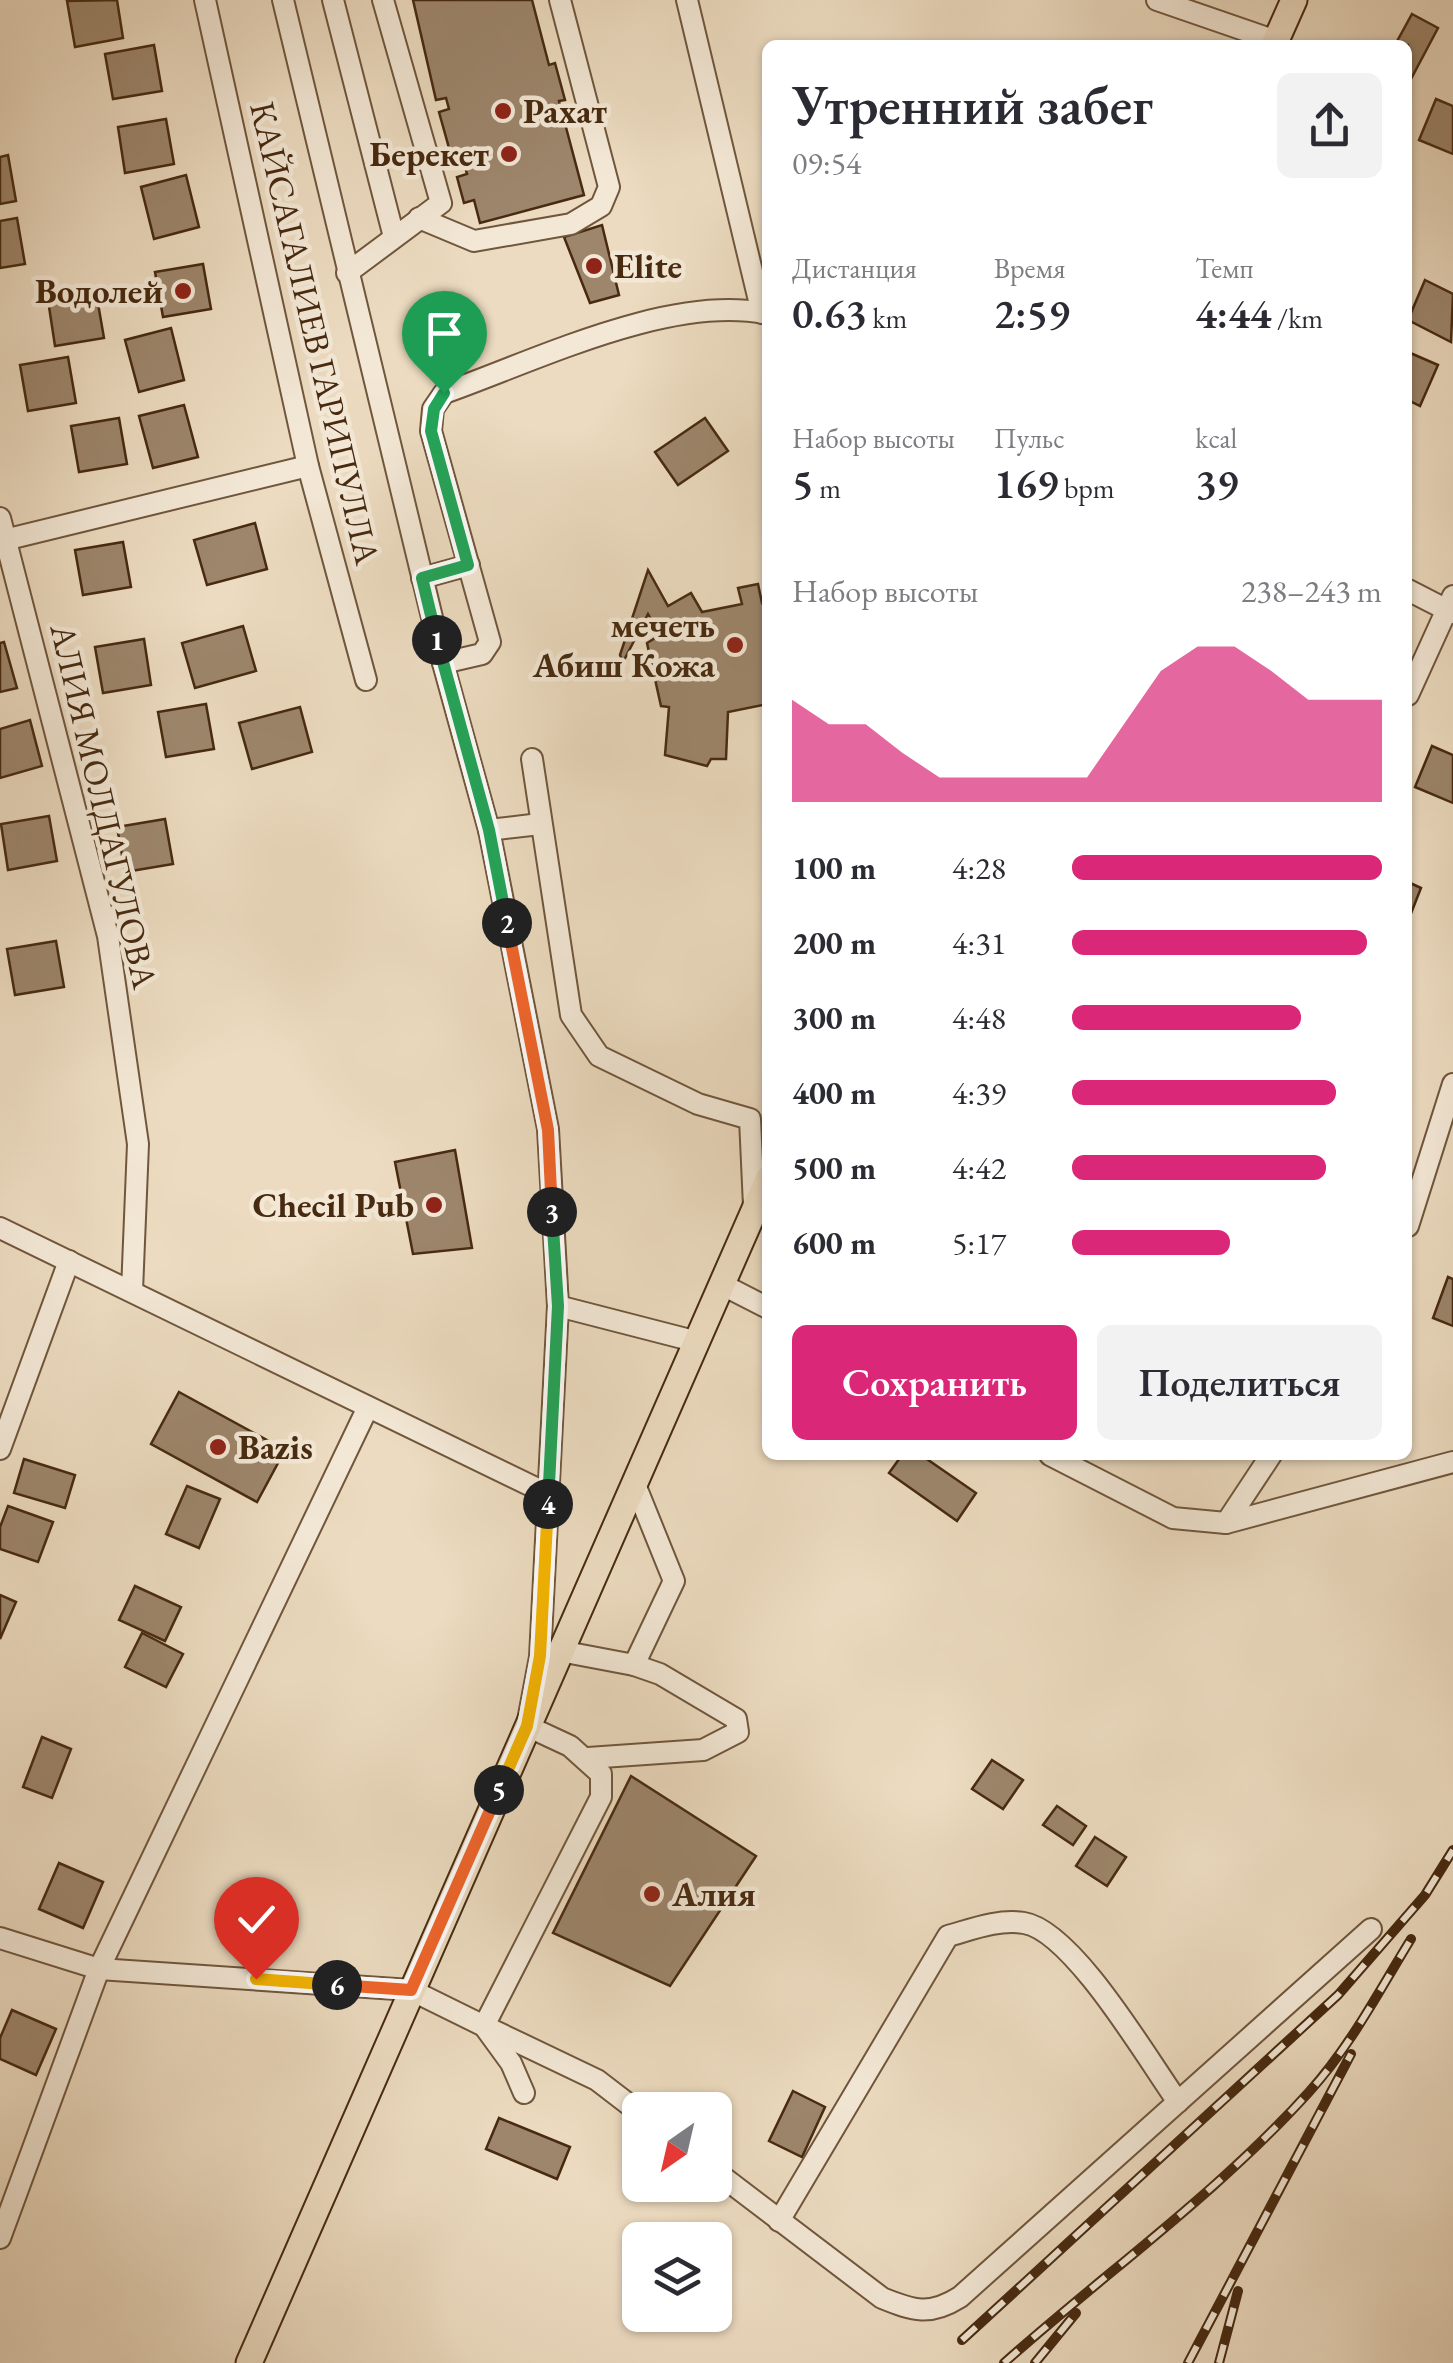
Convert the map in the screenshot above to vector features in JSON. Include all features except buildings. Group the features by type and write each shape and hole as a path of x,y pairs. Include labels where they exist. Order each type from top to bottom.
{"main road":[{"path":"1276,40 1294,0"},
{"path":"249,2363 762,1192"}],"street":[{"name":"КАЙСАГАЛИЕВ ГАРИПУЛЛА","path":"205,0 308,466 366,680"},
{"path":"283,0 443,663 489,830 548,1130 558,1306 540,1656 527,1726 588,1758 601,1774 601,1798 484,2026"},
{"path":"332,0 394,238"},
{"path":"348,272 441,202 383,0"},
{"path":"420,218 474,241 570,224 601,206 609,187 560,0"},
{"path":"687,0 762,301"},
{"path":"1156,0 1267,40"},
{"path":"443,663 489,650 431,431 434,409 444,393 644,322 703,309 762,313"},
{"path":"3,540 308,466"},
{"name":"АЛИЯ МОЛДАГУЛОВА","path":"0,518 108,936 138,1144 132,1291"},
{"path":"422,578 468,565"},
{"path":"1412,592 1451,607 1412,688"},
{"path":"532,760 571,1016 599,1056 698,1104 750,1119 754,1208"},
{"path":"489,830 540,824"},
{"path":"1412,1213 1453,1084"},
{"path":"0,1228 548,1494"},
{"path":"0,1449 69,1261"},
{"path":"721,1284 762,1305"},
{"path":"558,1306 694,1341"},
{"path":"0,2238 99,1968 368,1407"},
{"path":"1062,1460 1172,1518 1226,1523 1453,1462"},
{"path":"1226,1523 1268,1460"},
{"path":"634,1482 674,1581 634,1665"},
{"path":"560,1651 660,1674 736,1719 738,1732 702,1750 588,1758"},
{"path":"779,2221 948,1936 990,1923 1026,1923 1070,1950 1178,2102"},
{"path":"732,2184 882,2298 911,2310 936,2312 960,2298 1371,1929"},
{"path":"0,1938 99,1968 411,1990 597,2080 622,2099"},
{"path":"484,2026 511,2062 524,2093"}],"railway":[{"path":"962,2340 1338,1995 1425,1895 1453,1850"},
{"path":"1004,2363 1199,2198 1274,2129 1338,2056 1411,1939"},
{"path":"1188,2363 1351,2054"},
{"path":"1219,2363 1238,2291"},
{"path":"1035,2363 1076,2313"}],"place":[{"name":"Рахат","path":"503,111"},
{"name":"Берекет","path":"509,154"},
{"name":"Elite","path":"594,266"},
{"name":"Водолей","path":"183,291"},
{"name":"мечеть Абиш Кожа","path":"735,645"},
{"name":"Checil Pub","path":"434,1205"},
{"name":"Bazis","path":"218,1447"},
{"name":"Алия","path":"652,1894"}],"route":[{"path":"256,1979 411,1990 527,1726 540,1656 558,1306 548,1130 489,830 422,578 468,565 431,431 434,409 444,393"}]}
